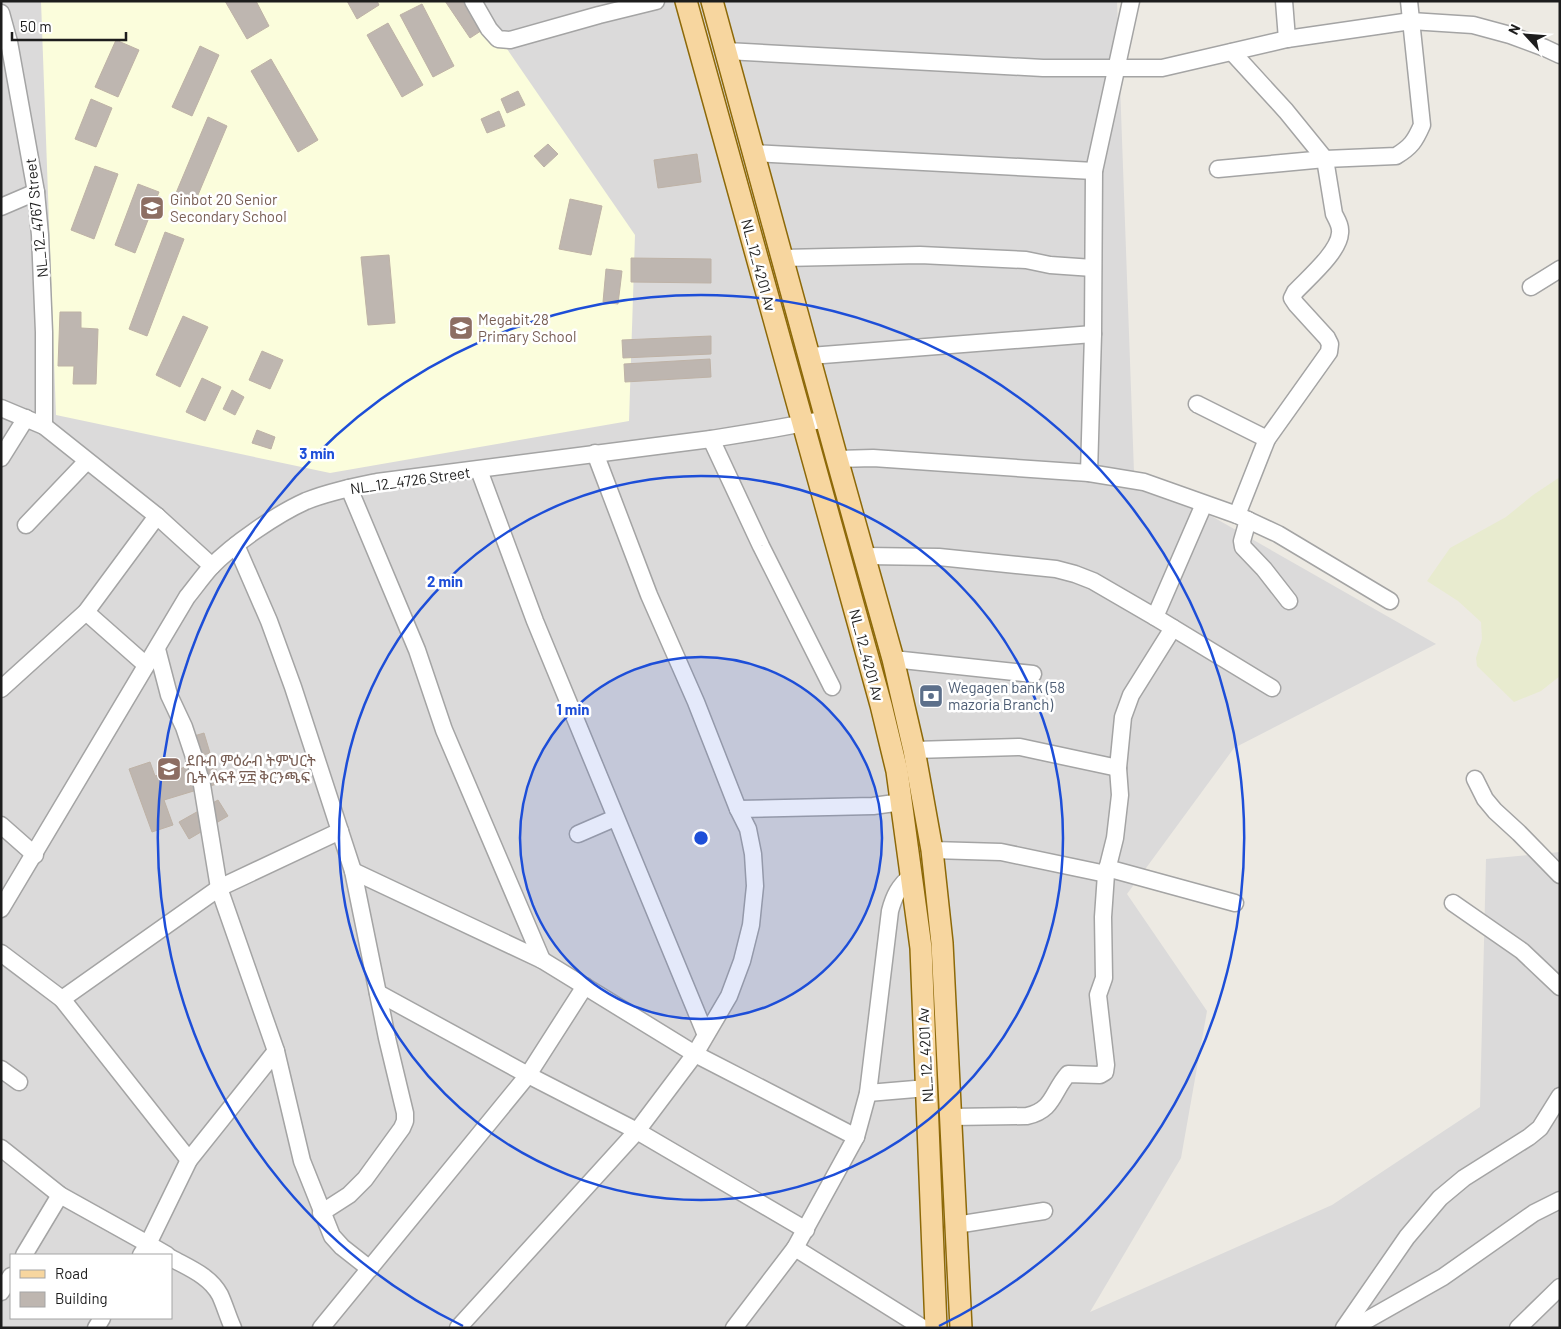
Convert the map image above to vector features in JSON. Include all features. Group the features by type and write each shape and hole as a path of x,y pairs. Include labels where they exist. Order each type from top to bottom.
{"main road":[{"name":"NL_12_4201 Av","path":"686,1 881,705 897,771 921,948 936,1328"},
{"name":"NL_12_4201 Av","path":"712,1 893,659 914,750 932,850 942,942 961,1328"}],"street":[{"path":"473,1 489,29 498,39 510,40 598,8 656,1"},
{"path":"1089,474 1093,334 1094,171 1131,1"},
{"path":"1284,1 1287,39"},
{"path":"1218,168 1325,159 1396,156 1406,150 1416,140 1422,125 1409,1"},
{"name":"NL_12_4767 Street","path":"1,13 5,44 36,192 44,332 44,426"},
{"path":"726,51 1043,68 1162,68 1287,39 1411,21 1473,25 1510,35 1560,55"},
{"path":"1232,52 1286,111 1325,159 1334,214 1340,232 1338,242 1332,252 1295,292 1292,298 1327,338 1330,344 1329,352 1267,440 1242,517 1243,547 1264,569 1289,601"},
{"path":"753,153 1094,171"},
{"path":"1,207 36,192"},
{"path":"782,258 920,255 1026,260 1050,265 1094,268"},
{"path":"1531,287 1560,269"},
{"path":"810,356 1093,334"},
{"path":"1197,404 1267,440"},
{"path":"1,408 44,426 157,516 212,566"},
{"path":"1,458 26,418"},
{"name":"NL_12_4726 Street","path":"1,909 35,855 187,597 212,566 236,545 272,520 306,501 376,482 711,439 803,424 827,418"},
{"path":"711,439 761,546 832,686"},
{"path":"458,1328 637,1132 695,1054 705,1033 729,996 742,961 751,925 755,886 753,854 748,829 738,809 696,702 649,595 594,453"},
{"path":"837,459 873,458 1089,474 1144,482 1242,517 1278,534 1390,601"},
{"path":"26,525 87,461"},
{"path":"478,470 535,621 705,1033"},
{"path":"349,488 417,650 444,730 542,960"},
{"path":"1155,617 1204,504"},
{"path":"1,689 86,612 157,516"},
{"path":"236,545 269,621 294,686 353,870 387,1038 405,1113 405,1121 402,1128 365,1179 349,1195 322,1213"},
{"path":"864,556 939,557 1056,569 1076,574 1093,581 1155,617 1272,688"},
{"path":"86,612 146,665"},
{"path":"950,1117 1027,1116 1037,1114 1046,1108 1062,1080 1068,1074 1100,1075 1105,1072 1106,1065 1098,995 1104,978 1103,917 1107,871 1115,838 1119,805 1118,768 1123,716 1131,695 1173,628"},
{"path":"157,649 169,695 184,727 202,785 219,888 276,1051 302,1161 332,1236 342,1247 370,1269"},
{"path":"893,659 1032,674"},
{"path":"914,750 1020,747 1118,768"},
{"path":"1475,779 1485,799 1494,811 1519,833 1560,875"},
{"path":"738,809 873,806 902,802"},
{"path":"578,834 615,818"},
{"path":"1,825 35,855"},
{"path":"62,999 219,888 340,831"},
{"path":"932,850 1001,852 1107,871 1235,903"},
{"path":"353,870 542,960 695,1054 856,1137"},
{"path":"734,1328 795,1248 856,1137 868,1093 890,911 894,895 911,876"},
{"path":"1453,902 1522,951 1560,987"},
{"path":"1,954 62,999 189,1160"},
{"path":"321,1328 528,1075 585,986"},
{"path":"378,993 637,1132 806,1230"},
{"path":"144,1250 189,1160 276,1051"},
{"path":"1,1069 19,1082"},
{"path":"868,1093 927,1088"},
{"path":"1344,1328 1407,1237 1440,1198 1464,1178 1540,1128 1560,1096"},
{"path":"1,1148 60,1194 144,1250 162,1254"},
{"path":"25,1254 60,1194"},
{"path":"1353,1328 1442,1277 1534,1213 1560,1200"},
{"path":"956,1225 1044,1211"},
{"path":"795,1248 923,1328"},
{"path":"172,1259 200,1274 212,1284 220,1295 232,1327"},
{"path":"1,1292 10,1278"},
{"path":"1518,1328 1560,1287"}],"shaded area":[{"path":"1,1 1117,1 1134,472 1436,644 1234,748 1127,894 1207,1011 1181,1158 1090,1312 1332,1205 1480,1107 1486,859 1560,852 1560,1328 1,1328"},
{"name":"Megabit 28 Primary School","path":"41,1 474,1 635,235 629,421 330,473 56,415"},
{"path":"1560,477 1560,676 1541,691 1514,702 1477,666 1476,658 1482,639 1481,622 1458,601 1427,581 1450,548 1506,517 1533,495"}],"building":[{"path":"225,1 256,1 269,26 247,39"},
{"path":"347,1 377,1 379,5 357,19"},
{"path":"445,1 470,1 487,27 470,38"},
{"path":"422,4 454,66 433,77 400,15"},
{"path":"388,23 423,85 402,97 367,35"},
{"path":"116,40 139,50 118,97 95,87"},
{"path":"200,46 219,55 192,116 172,107"},
{"path":"271,59 318,140 298,152 251,71"},
{"path":"518,91 525,105 507,113 501,99"},
{"path":"91,99 112,108 96,147 75,139"},
{"path":"499,111 505,126 487,133 481,119"},
{"path":"208,117 227,126 195,202 176,193"},
{"path":"548,144 558,154 544,167 534,156"},
{"path":"697,154 701,182 658,188 654,160"},
{"path":"95,166 118,174 94,239 71,230"},
{"path":"138,184 159,192 135,253 115,245"},
{"path":"570,199 602,206 591,255 559,249"},
{"path":"165,232 184,239 147,336 129,329"},
{"path":"389,255 395,323 368,325 361,257"},
{"path":"631,258 711,259 711,283 631,282"},
{"path":"606,269 622,271 618,304 603,302"},
{"path":"60,312 81,312 81,328 98,329 96,384 73,384 74,366 58,366"},
{"path":"183,316 208,327 180,387 156,375"},
{"path":"711,336 711,354 623,358 622,340"},
{"path":"262,351 283,360 270,389 249,380"},
{"path":"710,359 711,377 625,382 624,364"},
{"path":"202,378 221,387 205,421 186,412"},
{"path":"232,390 244,397 235,415 223,409"},
{"path":"257,430 275,437 271,449 252,443"},
{"path":"204,733 210,753 187,760 181,740"},
{"path":"213,759 220,783 164,800 173,825 152,832 129,769 150,762 155,776"},
{"path":"218,800 228,816 189,839 179,822"}],"place":[{"name":"Ginbot 20 Senior Secondary School","path":"152,208"},
{"name":"Megabit 28 Primary School","path":"461,328"},
{"name":"Wegagen bank (58 mazoria Branch)","path":"931,696"},
{"name":"ደቡብ ምዕራብ ትምህርት ቤት ላፍቶ ፶፰ ቅርንጫፍ","path":"169,769"}]}
